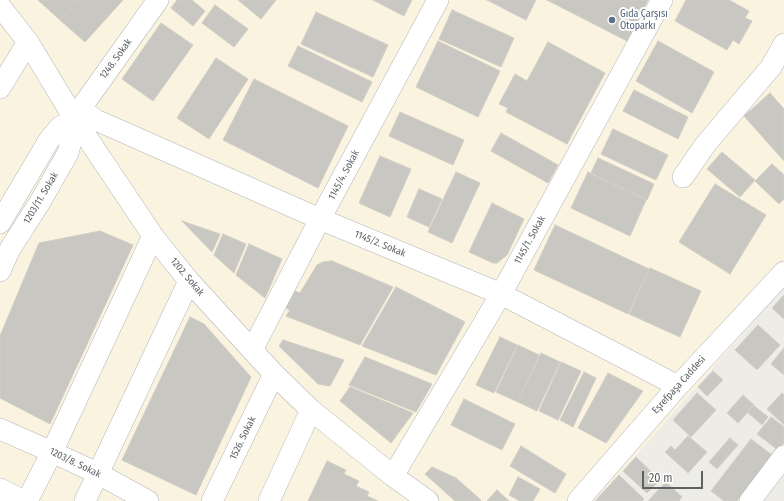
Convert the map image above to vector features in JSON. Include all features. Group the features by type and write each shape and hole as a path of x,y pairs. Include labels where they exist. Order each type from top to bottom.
{"street":[{"name":"1248. Sokak","path":"74,117 158,0"},
{"name":"1145/4. Sokak","path":"252,350 320,219 438,0"},
{"name":"1145/1. Sokak","path":"393,476 500,294 662,0"},
{"name":"1202. Sokak","path":"0,6 28,42 74,117 153,236 189,281 274,374 312,410 393,476 428,501"},
{"path":"2,82 28,42"},
{"path":"683,177 705,146 771,67 784,44"},
{"name":"1145/2. Sokak","path":"74,117 96,120 320,219 500,294 678,386"},
{"path":"0,223 49,140 60,127 74,117"},
{"name":"1203/11. Sokak","path":"0,271 10,249 40,202 68,153 74,117"},
{"path":"0,489 25,501 52,452 153,236"},
{"name":"Eşrefpaşa Caddesi","path":"578,501 678,386 784,272"},
{"path":"85,501 189,281"},
{"name":"1526. Sokak","path":"212,501 274,374"},
{"path":"269,501 312,410"},
{"name":"1203/8. Sokak","path":"0,429 97,473 148,501"},
{"path":"750,501 784,456"}],"shaded area":[{"path":"0,0 784,0 784,287 596,501 0,501"}],"building":[{"path":"38,0 78,0 60,20"},
{"path":"78,0 123,0 85,42 60,20"},
{"path":"177,0 192,0 205,11 193,26 171,8"},
{"path":"238,0 276,0 261,19"},
{"path":"373,0 412,0 404,16"},
{"path":"487,0 536,0 526,20"},
{"name":"Gıda Çarşısı Otoparkı","path":"547,0 648,0 627,41"},
{"path":"686,0 729,0 749,11 745,18 752,21 739,44 733,40 727,50 675,21"},
{"path":"215,5 248,29 234,47 202,23"},
{"path":"452,10 514,38 501,67 439,39"},
{"path":"316,12 388,45 373,77 301,44"},
{"path":"161,23 193,45 153,101 122,79"},
{"path":"438,41 500,71 478,117 416,87"},
{"path":"658,41 714,72 692,113 636,81"},
{"path":"548,42 605,73 567,144 506,112 508,108 499,104 515,74 527,81"},
{"path":"298,46 372,82 362,102 288,66"},
{"path":"216,58 248,79 209,139 177,118"},
{"path":"254,79 348,126 318,188 223,140"},
{"path":"634,90 688,117 678,139 623,111"},
{"path":"770,93 784,109 784,161 744,116"},
{"path":"400,112 464,140 453,165 389,136"},
{"path":"613,129 668,155 656,180 601,154"},
{"path":"501,133 558,165 548,183 491,151"},
{"path":"722,152 755,180 740,197 707,169"},
{"path":"380,156 411,169 390,217 359,203"},
{"path":"598,158 654,184 647,200 591,173"},
{"path":"772,164 784,175 784,199 779,204 755,181"},
{"path":"456,172 480,183 452,243 428,232"},
{"path":"588,172 646,200 630,236 571,208"},
{"path":"715,184 766,215 730,274 679,242"},
{"path":"419,189 442,199 429,227 407,217"},
{"path":"492,203 524,219 507,255 497,263 493,263 469,252"},
{"path":"182,221 220,234 212,252"},
{"path":"555,225 649,269 628,314 534,270"},
{"path":"100,231 133,245 50,424 0,398 0,336 39,243"},
{"path":"223,234 246,244 234,273 214,255"},
{"path":"249,244 282,259 265,298 236,275"},
{"path":"332,261 393,287 360,345 286,316 290,310 286,308 295,291 300,293 317,265 323,262"},
{"path":"650,268 701,291 680,337 629,314"},
{"path":"396,287 465,322 436,375 362,346"},
{"path":"784,295 784,319 772,308"},
{"path":"190,317 204,324 251,377 196,495 122,460"},
{"path":"758,325 780,345 757,370 735,350"},
{"path":"500,337 517,345 494,393 476,385"},
{"path":"283,340 344,360 330,386 318,384 279,346"},
{"path":"518,345 539,355 518,402 496,392"},
{"path":"784,348 784,375 771,364"},
{"path":"541,353 560,362 537,411 518,402"},
{"path":"365,357 432,384 416,412 349,385"},
{"path":"561,362 581,371 558,420 539,411"},
{"path":"713,371 723,380 707,396 698,387"},
{"path":"584,372 596,378 573,427 560,420"},
{"path":"608,373 643,391 606,443 578,428"},
{"path":"350,387 413,413 391,443 340,401"},
{"path":"697,393 716,410 691,437 673,420"},
{"path":"782,393 784,395 784,425 767,409"},
{"path":"743,395 754,405 738,423 727,413"},
{"path":"464,399 515,424 502,450 451,425"},
{"path":"753,405 768,417 762,425 747,412"},
{"path":"771,417 784,427 784,443 778,450 757,434"},
{"path":"688,436 707,452 688,473 665,452 671,446 675,450"},
{"path":"730,438 738,445 717,469 709,462"},
{"path":"751,439 772,455 737,501 724,501 711,491"},
{"path":"521,446 566,474 555,493 510,466"},
{"path":"636,457 660,480 647,493 623,471"},
{"path":"327,461 346,470 344,474 359,481 356,486 369,492 367,496 378,501 308,501"},
{"path":"432,467 456,478 444,491 425,474"},
{"path":"619,475 644,499 642,501 595,501"},
{"path":"518,477 540,489 533,501 520,501 509,495"},
{"path":"456,478 481,500 455,501 444,491"},
{"path":"666,482 682,497 679,501 648,501"},
{"path":"497,490 509,501 487,501"}],"place":[{"name":"Gıda Çarşısı Otoparkı","path":"612,20"}]}
